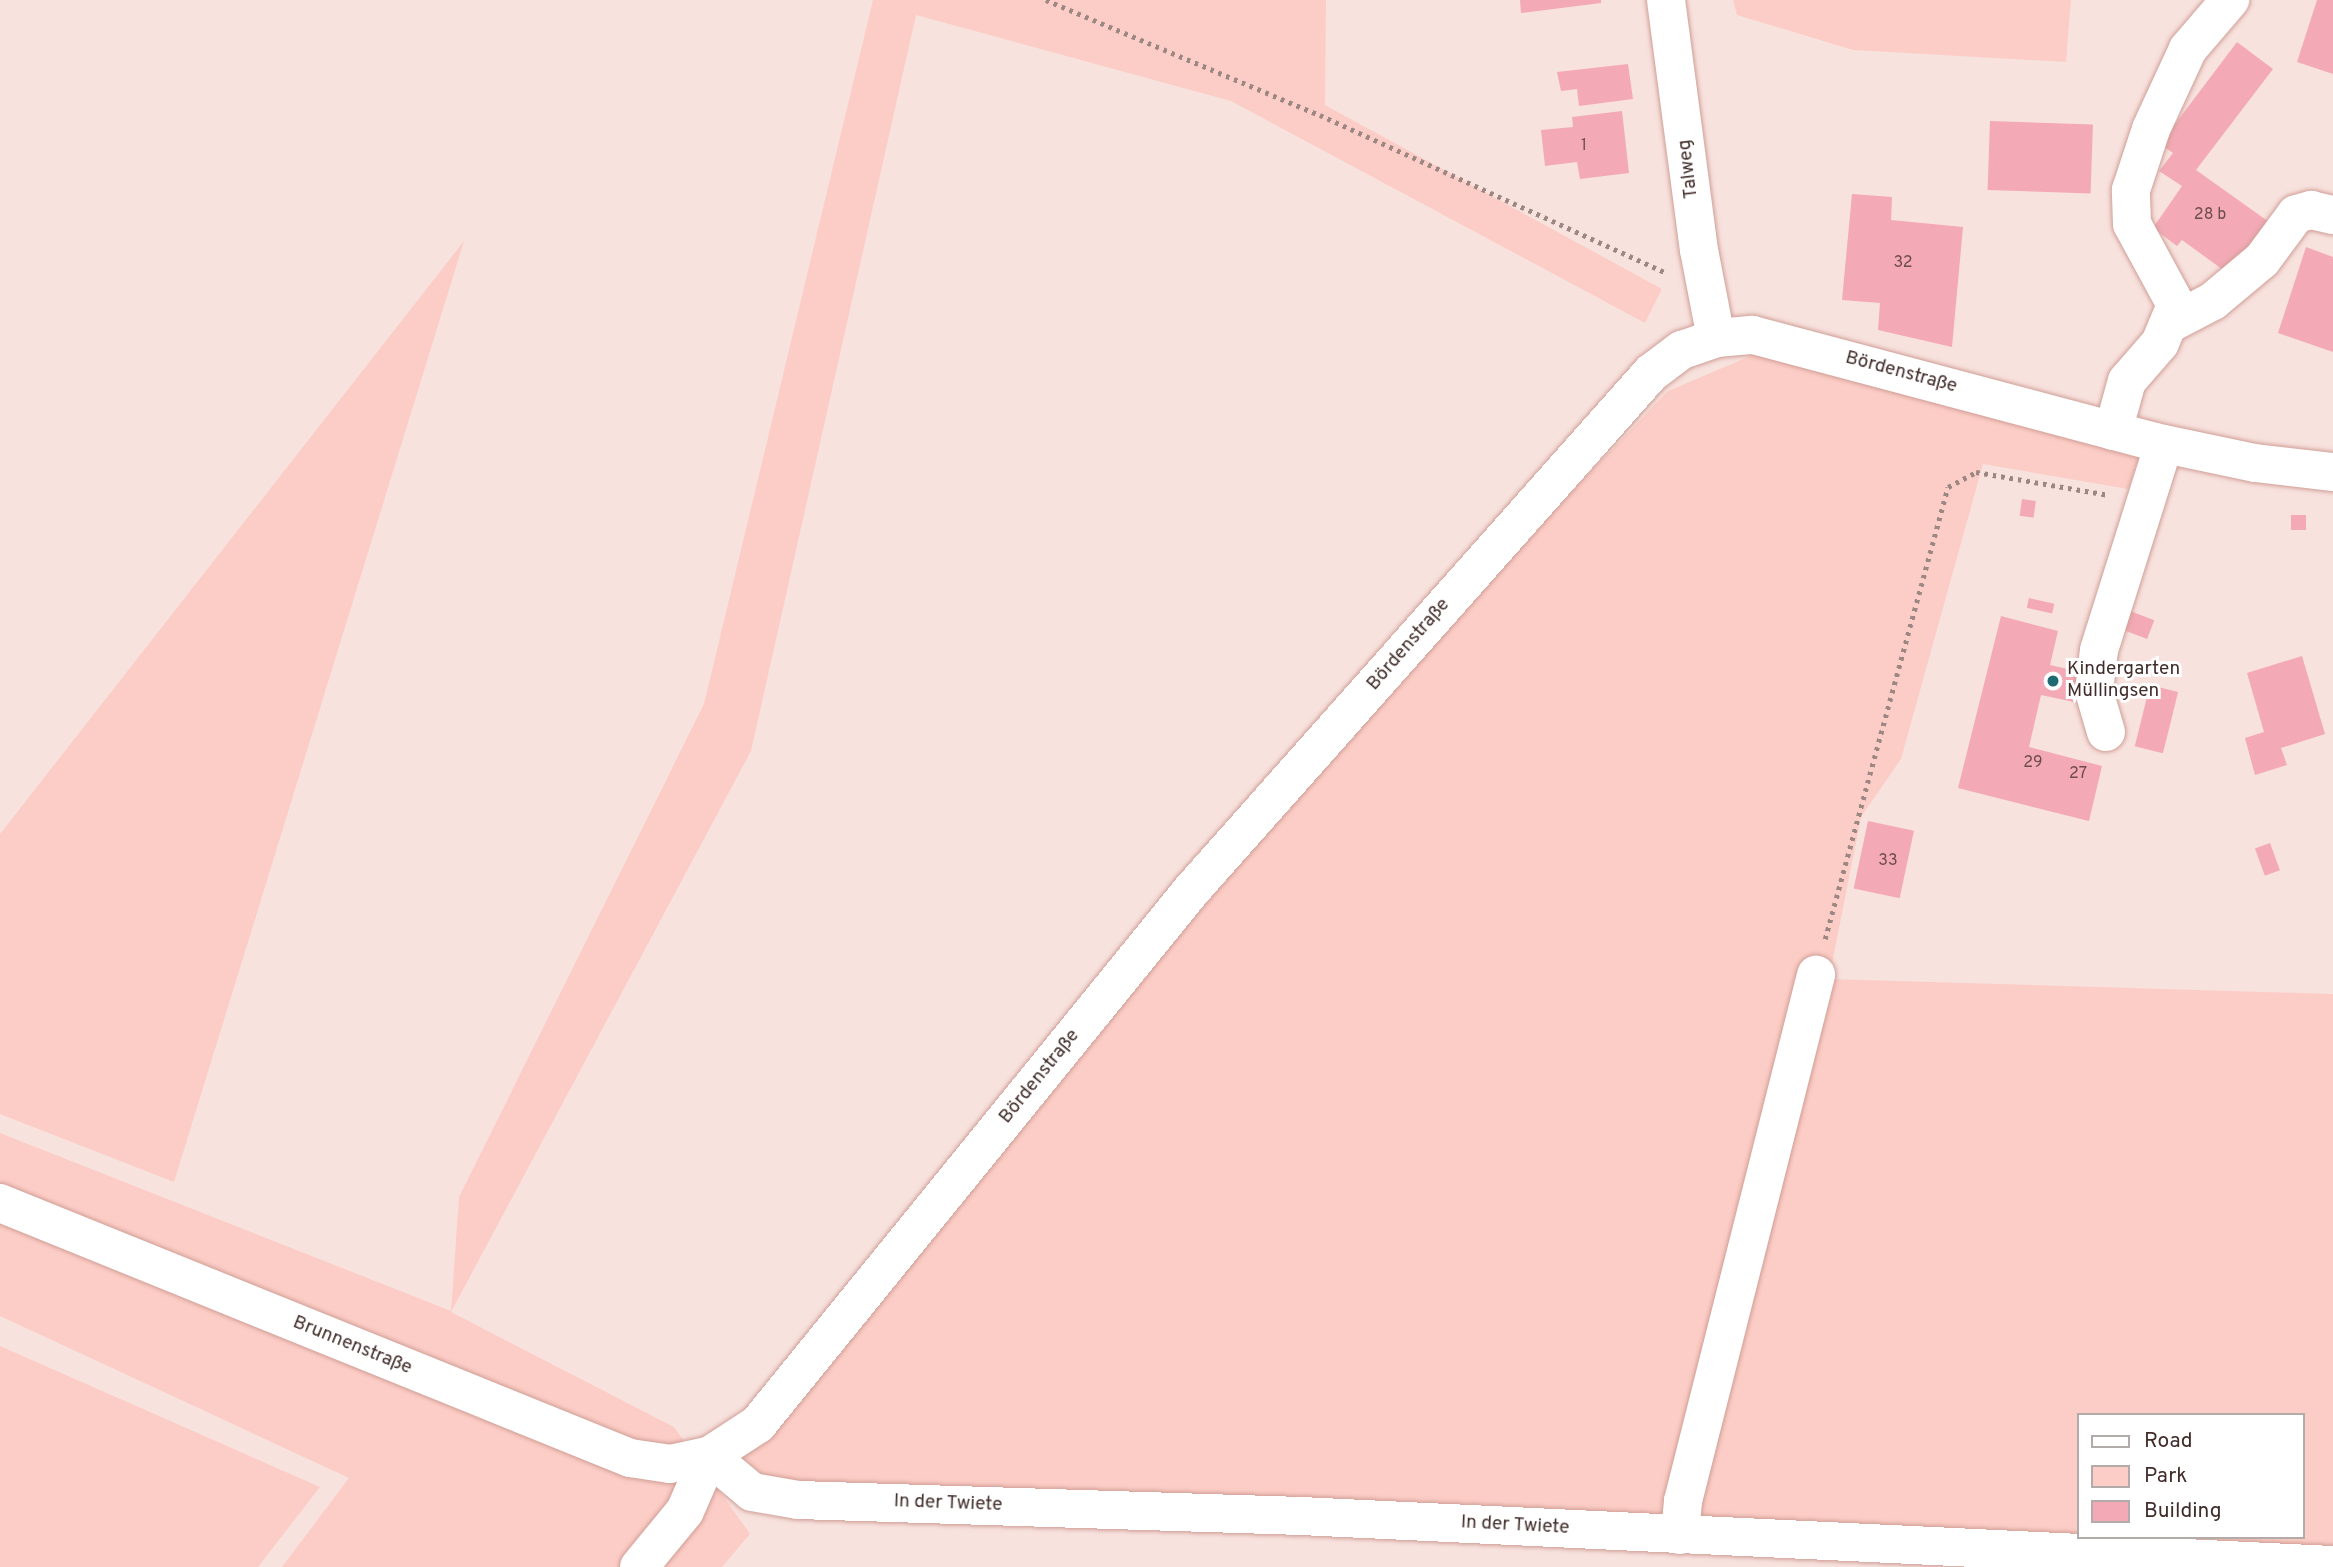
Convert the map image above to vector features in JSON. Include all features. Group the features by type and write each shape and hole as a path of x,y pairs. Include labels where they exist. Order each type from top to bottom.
{"street":[{"name":"Talweg","path":"1667,0 1704,275 1716,338"},
{"path":"2113,431 2127,381 2160,343 2171,323 2176,305 2132,223 2131,190 2151,129 2188,49 2230,0"},
{"path":"2171,323 2213,301 2262,260 2295,214 2311,210 2333,215"},
{"name":"Bördenstraße","path":"709,1456 758,1424 1190,892 1651,373 1682,350 1716,338 1753,335 2164,444 2255,463 2333,471"},
{"path":"2106,732 2094,691 2099,650 2164,444"},
{"path":"1680,1535 1683,1501 1816,975"},
{"name":"Brunnenstraße","path":"0,1203 630,1458 670,1464 709,1456"},
{"path":"639,1567 685,1511 709,1456"},
{"name":"In der Twiete","path":"709,1456 752,1492 798,1500 1300,1516 1680,1535 1733,1553 2333,1565"}],"path":[{"path":"1046,0 1320,116 1657,271 1704,275"},
{"path":"1816,975 1948,487 1976,472 2123,498"}],"green space":[{"path":"873,0 1326,0 1325,105 1662,289 1645,323 1231,101 916,15 751,751 451,1312 674,1427 750,1534 722,1567 282,1567 349,1478 0,1316 0,1133 451,1311 459,1197 704,704"},
{"path":"1733,0 2071,0 2066,62 1853,50 1737,15"},
{"path":"464,241 174,1182 0,1114 0,834"},
{"path":"1760,352 2141,451 2128,489 1983,464 1901,759 1861,817 1829,979 2333,994 2333,1548 2104,1539 2305,1539 2305,1413 2078,1413 2078,1538 778,1487 740,1456 1423,647 1668,391"},
{"path":"0,1346 320,1487 258,1567 0,1567"}],"building":[{"path":"1520,0 1601,0 1601,3 1521,13"},
{"path":"2317,0 2333,0 2333,74 2297,62"},
{"path":"2237,42 2273,69 2196,170 2269,222 2233,277 2182,240 2177,246 2153,228 2182,186 2159,171 2173,153 2160,144"},
{"path":"1628,64 1633,99 1579,106 1577,89 1561,91 1557,72"},
{"path":"1622,111 1629,173 1580,179 1577,162 1545,166 1541,130 1573,127 1572,117"},
{"path":"1990,121 2093,125 2091,194 1988,190"},
{"path":"1852,194 1892,197 1891,220 1963,227 1952,347 1878,330 1880,303 1842,300"},
{"path":"2306,247 2333,257 2333,352 2278,333"},
{"path":"2022,499 2036,501 2033,518 2020,516"},
{"path":"2291,515 2306,515 2306,530 2291,530"},
{"path":"2029,598 2054,604 2052,614 2027,608"},
{"path":"2130,611 2154,620 2147,639 2123,630"},
{"path":"2001,616 2058,631 2050,665 2081,672 2074,702 2041,695 2029,747 2102,766 2089,821 1958,788"},
{"path":"2302,656 2325,734 2281,748 2287,765 2255,775 2245,738 2264,732 2247,673"},
{"path":"2150,685 2178,692 2163,753 2135,746"},
{"path":"1868,821 1914,831 1900,898 1854,888"},
{"path":"2270,843 2280,870 2265,876 2255,848"}],"place":[{"name":"Kindergarten Müllingsen","path":"2053,681"}]}
